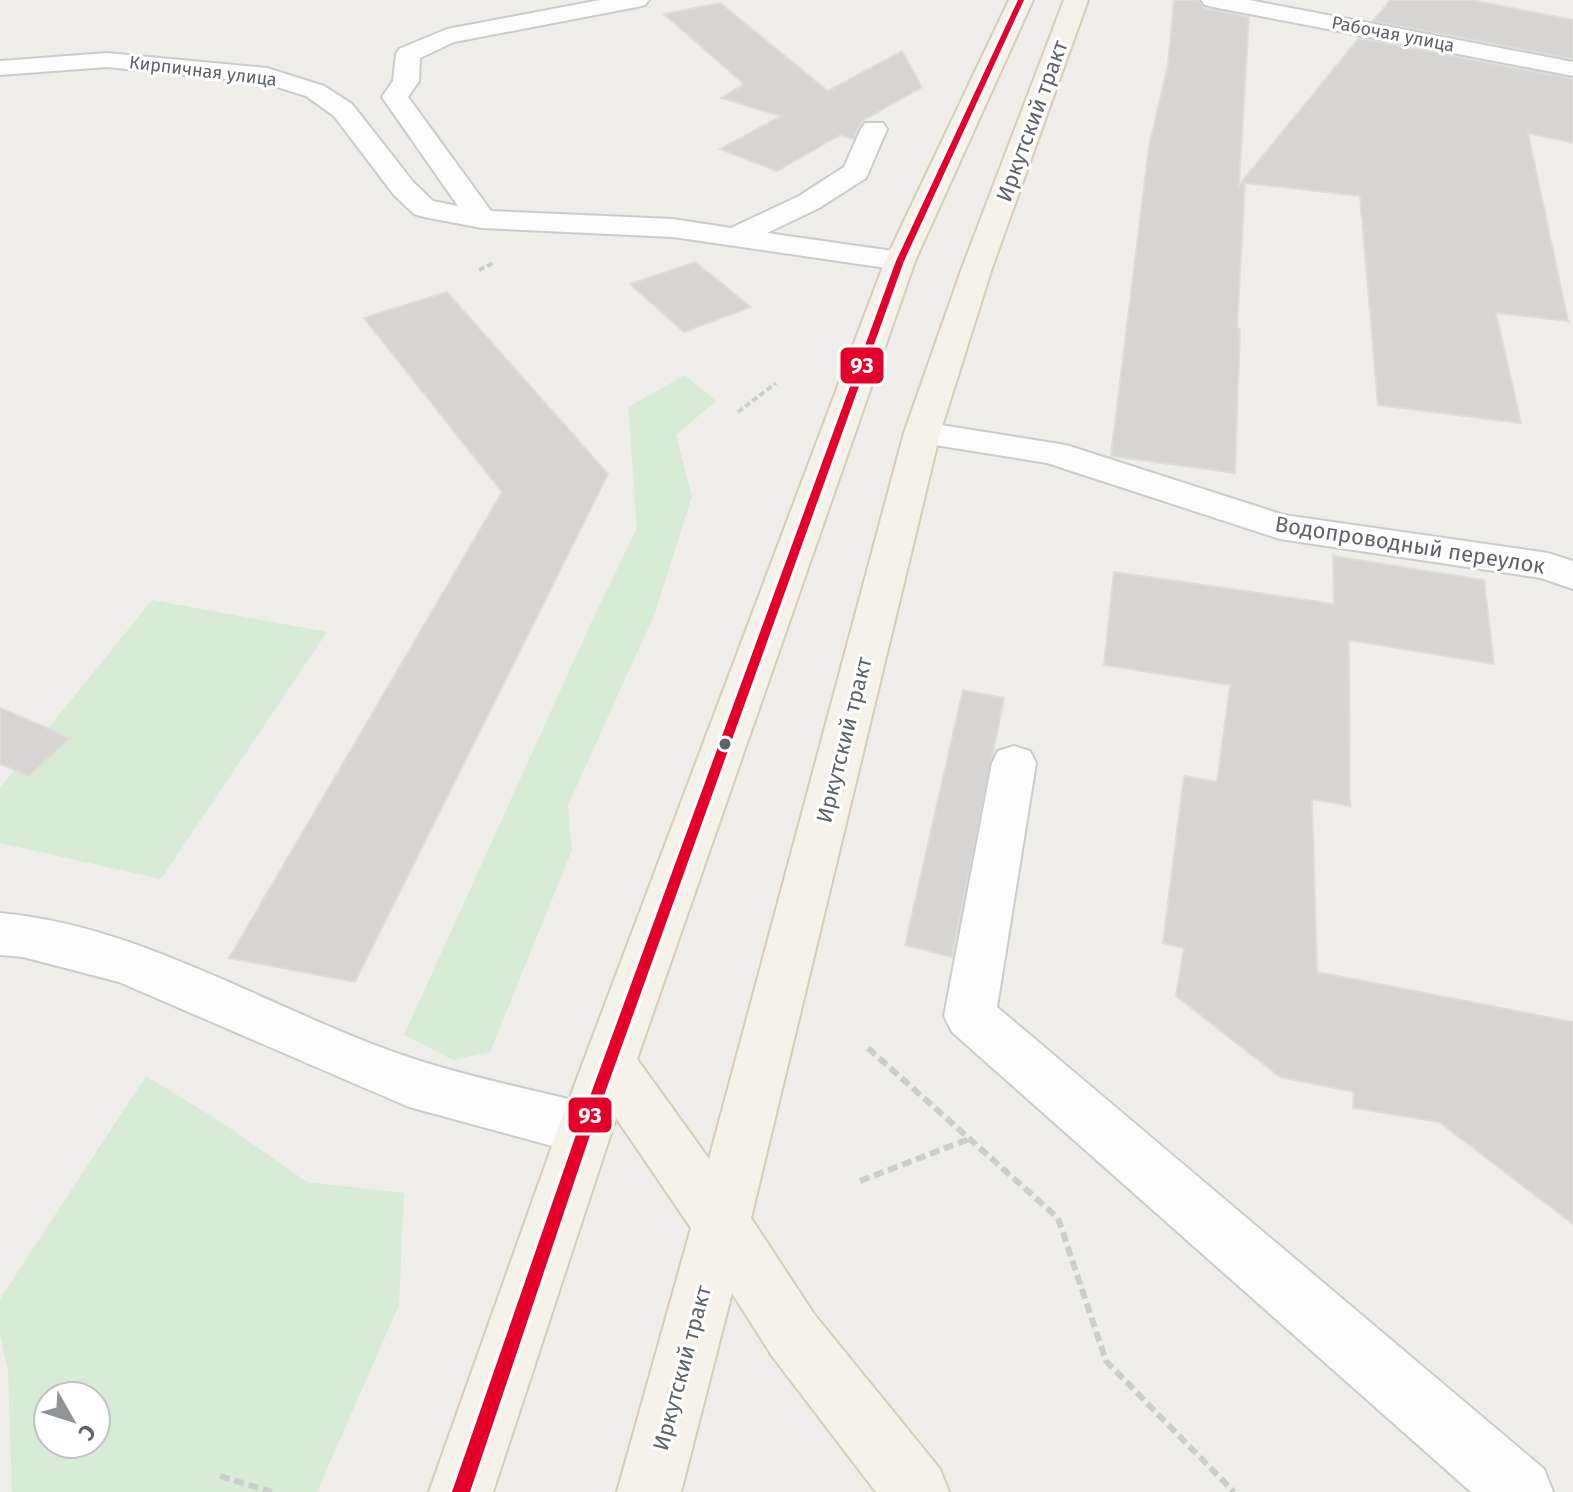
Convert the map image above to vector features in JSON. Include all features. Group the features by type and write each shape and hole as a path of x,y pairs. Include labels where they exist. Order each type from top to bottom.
{"main road":[{"path":"461,1492 585,1129 900,261 1021,0"},
{"name":"Иркутский тракт","path":"649,1492 721,1223 922,433 977,268 1076,0"},
{"path":"609,1063 721,1223 793,1335 917,1492"}],"street":[{"path":"482,219 395,97 406,81 408,54 447,36 637,0"},
{"name":"Рабочая улица","path":"1213,0 1573,69"},
{"name":"Кирпичная улица","path":"0,68 107,60 267,76 315,91 343,110 404,189 424,208 482,219 673,228 900,261"},
{"path":"735,237 809,202 856,172 874,129"},
{"name":"Водопроводный переулок","path":"922,433 1053,453 1280,527 1548,566 1573,576"},
{"path":"1014,763 970,1016 1521,1492"},
{"path":"0,934 23,936 127,963 409,1082 585,1129"}],"path":[{"path":"738,412 776,383"},
{"path":"868,1048 1058,1218 1106,1361 1234,1492"},
{"path":"860,1181 969,1139"},
{"path":"220,1476 272,1492"}],"green space":[{"path":"685,375 716,401 676,435 692,496 655,613 568,805 572,850 490,1052 453,1060 404,1035 637,528 628,407"},
{"path":"152,600 327,632 161,879 0,843 0,788"},
{"path":"146,1076 221,1122 307,1182 404,1193 399,1305 317,1492 12,1492 8,1371 0,1334 0,1299"}],"building":[{"path":"1174,0 1198,0 1204,8 1249,17 1239,185 1359,38 1573,79 1573,143 1528,133 1568,321 1496,313 1521,423 1378,405 1360,196 1245,183 1237,328 1240,329 1235,473 1111,456 1149,146 1168,65"},
{"path":"1390,0 1472,0 1573,20 1573,59 1373,21"},
{"path":"720,3 828,91 902,51 922,87 862,121 853,139 840,135 777,171 720,149 781,116 721,98 744,84 664,14"},
{"path":"695,262 751,307 684,332 630,284"},
{"path":"447,292 608,474 355,982 229,958 502,492 364,318"},
{"path":"1333,556 1484,580 1494,664 1349,640 1350,806 1312,799 1317,972 1573,1022 1573,1224 1439,1122 1353,1108 1354,1092 1280,1077 1176,996 1184,948 1163,943 1184,776 1217,782 1230,685 1104,665 1114,572 1334,604"},
{"path":"963,690 1004,698 952,957 905,945"},
{"path":"0,708 70,738 29,776 0,764"}],"transit line":[{"name":"93","path":"461,1492 585,1129 900,261 1021,0"}]}
